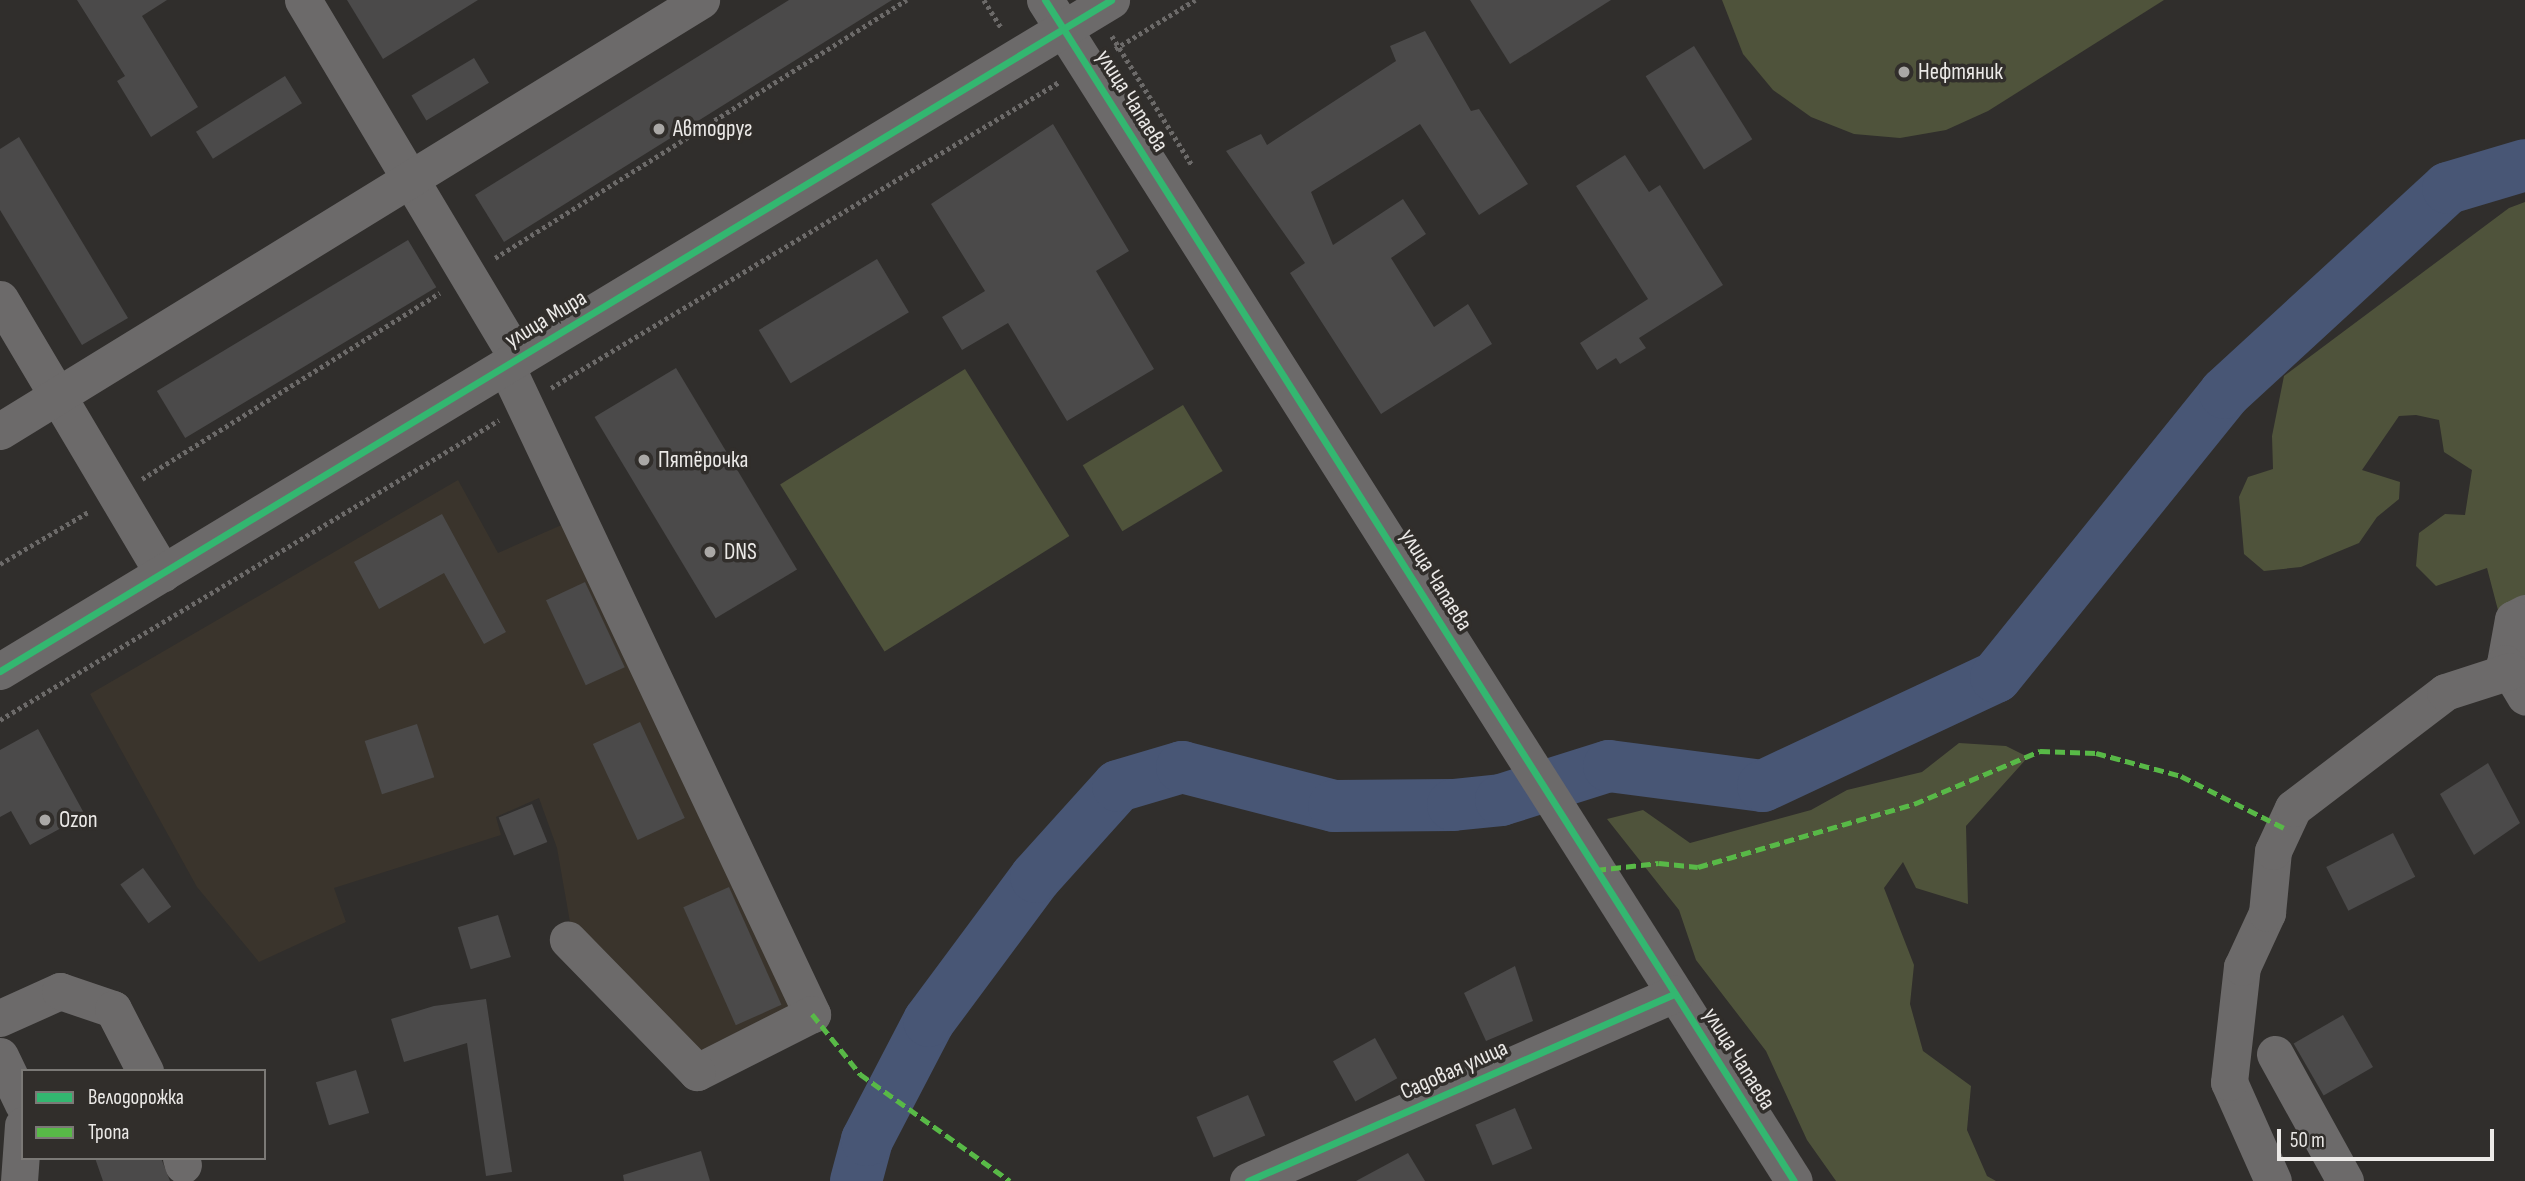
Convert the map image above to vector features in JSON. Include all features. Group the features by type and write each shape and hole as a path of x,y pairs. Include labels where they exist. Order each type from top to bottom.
{"street":[{"path":"303,0 468,275 512,362 525,404 812,1014 697,1072 568,940"},
{"path":"0,431 701,0"},
{"name":"улица Мира","path":"0,671 512,362 1054,15 1103,5"},
{"name":"улица Чапаева","path":"1054,15 1794,1181"},
{"path":"0,299 163,573"},
{"path":"2273,1181 2229,1082 2242,967 2267,913 2273,851 2293,808 2445,692 2514,676 2513,619 2525,612"},
{"path":"0,1018 60,991 113,1009 144,1069"},
{"name":"Садовая улица","path":"1248,1181 1675,994"},
{"path":"2275,1054 2345,1181"},
{"path":"0,1056 21,1100"},
{"path":"19,1181 21,1153"}],"path":[{"path":"0,564 117,495 907,0"},
{"path":"0,720 1195,0"},
{"path":"1103,5 1118,47 1198,174"}],"shaded area":[{"path":"458,480 498,553 573,520 800,1014 698,1058 571,928 557,848 539,798 496,817 501,835 334,888 346,922 259,962 197,887 90,694"}],"green space":[{"name":"Нефтяник","path":"1722,0 2164,0 1988,111 1946,130 1900,138 1854,134 1811,117 1773,90 1743,54"},
{"path":"2525,202 2525,599 2499,614 2487,568 2436,586 2416,566 2419,533 2445,514 2465,515 2472,470 2444,452 2439,420 2416,415 2399,416 2362,470 2400,482 2399,499 2377,517 2359,543 2301,567 2264,571 2244,554 2239,497 2248,477 2273,469 2272,436 2284,376 2509,208"},
{"path":"965,369 1069,536 885,652 780,485"},
{"path":"1183,405 1223,471 1122,531 1083,465"},
{"path":"1959,743 2006,746 2028,757 1966,826 1968,904 1916,888 1903,862 1884,888 1914,965 1910,1004 1923,1051 1971,1086 1967,1130 1987,1176 1996,1181 1836,1181 1807,1140 1766,1051 1696,960 1679,910 1607,819 1643,810 1690,843 1811,810 1847,790 1922,772"}],"building":[{"path":"77,0 167,0 142,16 198,107 151,137 117,81 125,76"},
{"path":"347,0 478,0 383,59"},
{"path":"789,0 892,0 504,242 475,195"},
{"path":"1470,0 1611,0 1510,64"},
{"path":"1425,31 1471,111 1479,109 1528,184 1479,215 1420,124 1311,192 1333,245 1403,199 1426,234 1391,258 1434,327 1468,304 1492,344 1381,414 1290,273 1305,263 1226,151 1261,134 1267,145 1396,61 1390,46"},
{"path":"1694,46 1752,139 1704,169 1646,76"},
{"path":"474,58 489,83 426,120 411,96"},
{"path":"285,76 302,103 213,159 196,132"},
{"path":"1053,124 1129,251 1096,271 1154,369 1067,421 1008,323 962,350 942,317 985,291 931,204"},
{"path":"19,137 128,318 82,345 0,210 0,149"},
{"path":"1625,155 1649,192 1660,185 1723,285 1639,338 1646,348 1620,364 1616,358 1597,370 1580,343 1648,299 1576,186"},
{"path":"408,240 436,287 185,438 157,391"},
{"path":"877,259 909,312 791,383 759,330"},
{"path":"676,368 797,569 716,618 595,417"},
{"path":"442,514 506,632 484,644 444,573 379,609 354,562"},
{"path":"585,582 625,667 586,685 546,600"},
{"path":"640,722 685,818 638,840 593,744"},
{"path":"417,724 434,777 382,794 365,741"},
{"path":"38,729 85,815 30,845 11,811 0,817 0,750"},
{"path":"2488,763 2520,823 2474,855 2440,794"},
{"path":"532,804 547,842 514,856 499,817"},
{"path":"2393,833 2415,877 2348,911 2326,867"},
{"path":"143,868 171,907 149,923 120,884"},
{"path":"729,887 781,1005 736,1025 683,907"},
{"path":"498,915 511,957 471,969 458,927"},
{"path":"1515,966 1533,1021 1486,1041 1464,993"},
{"path":"486,999 512,1172 486,1176 467,1043 404,1062 391,1019 434,1006"},
{"path":"2343,1015 2373,1067 2324,1095 2294,1044"},
{"path":"1375,1038 1397,1078 1355,1102 1333,1061"},
{"path":"356,1070 369,1113 329,1125 316,1082"},
{"path":"1248,1095 1265,1136 1214,1157 1196,1117"},
{"path":"1515,1108 1532,1149 1493,1165 1475,1125"},
{"path":"701,1151 710,1181 624,1181 623,1175"},
{"path":"1408,1153 1425,1181 1356,1181"},
{"path":"96,1160 162,1160 170,1181 103,1181"}],"waterway":[{"path":"856,1181 867,1140 929,1021 1036,877 1118,786 1182,767 1334,806 1453,805 1501,800 1609,766 1763,786 1996,677 2225,393 2448,188 2525,165"}],"marked path":[{"path":"1596,870 1659,863 1698,867 1914,804 2040,751 2096,753 2181,776 2284,828"},
{"path":"812,1014 860,1074 1010,1181"}],"cycle path":[{"path":"1045,0 1794,1181"},
{"path":"0,671 1111,0"},
{"path":"1248,1181 1675,994"}],"place":[{"name":"Нефтяник","path":"1904,72"},
{"name":"Автодруг","path":"659,129"},
{"name":"Пятёрочка","path":"644,460"},
{"name":"DNS","path":"710,552"},
{"name":"Ozon","path":"45,820"}]}
